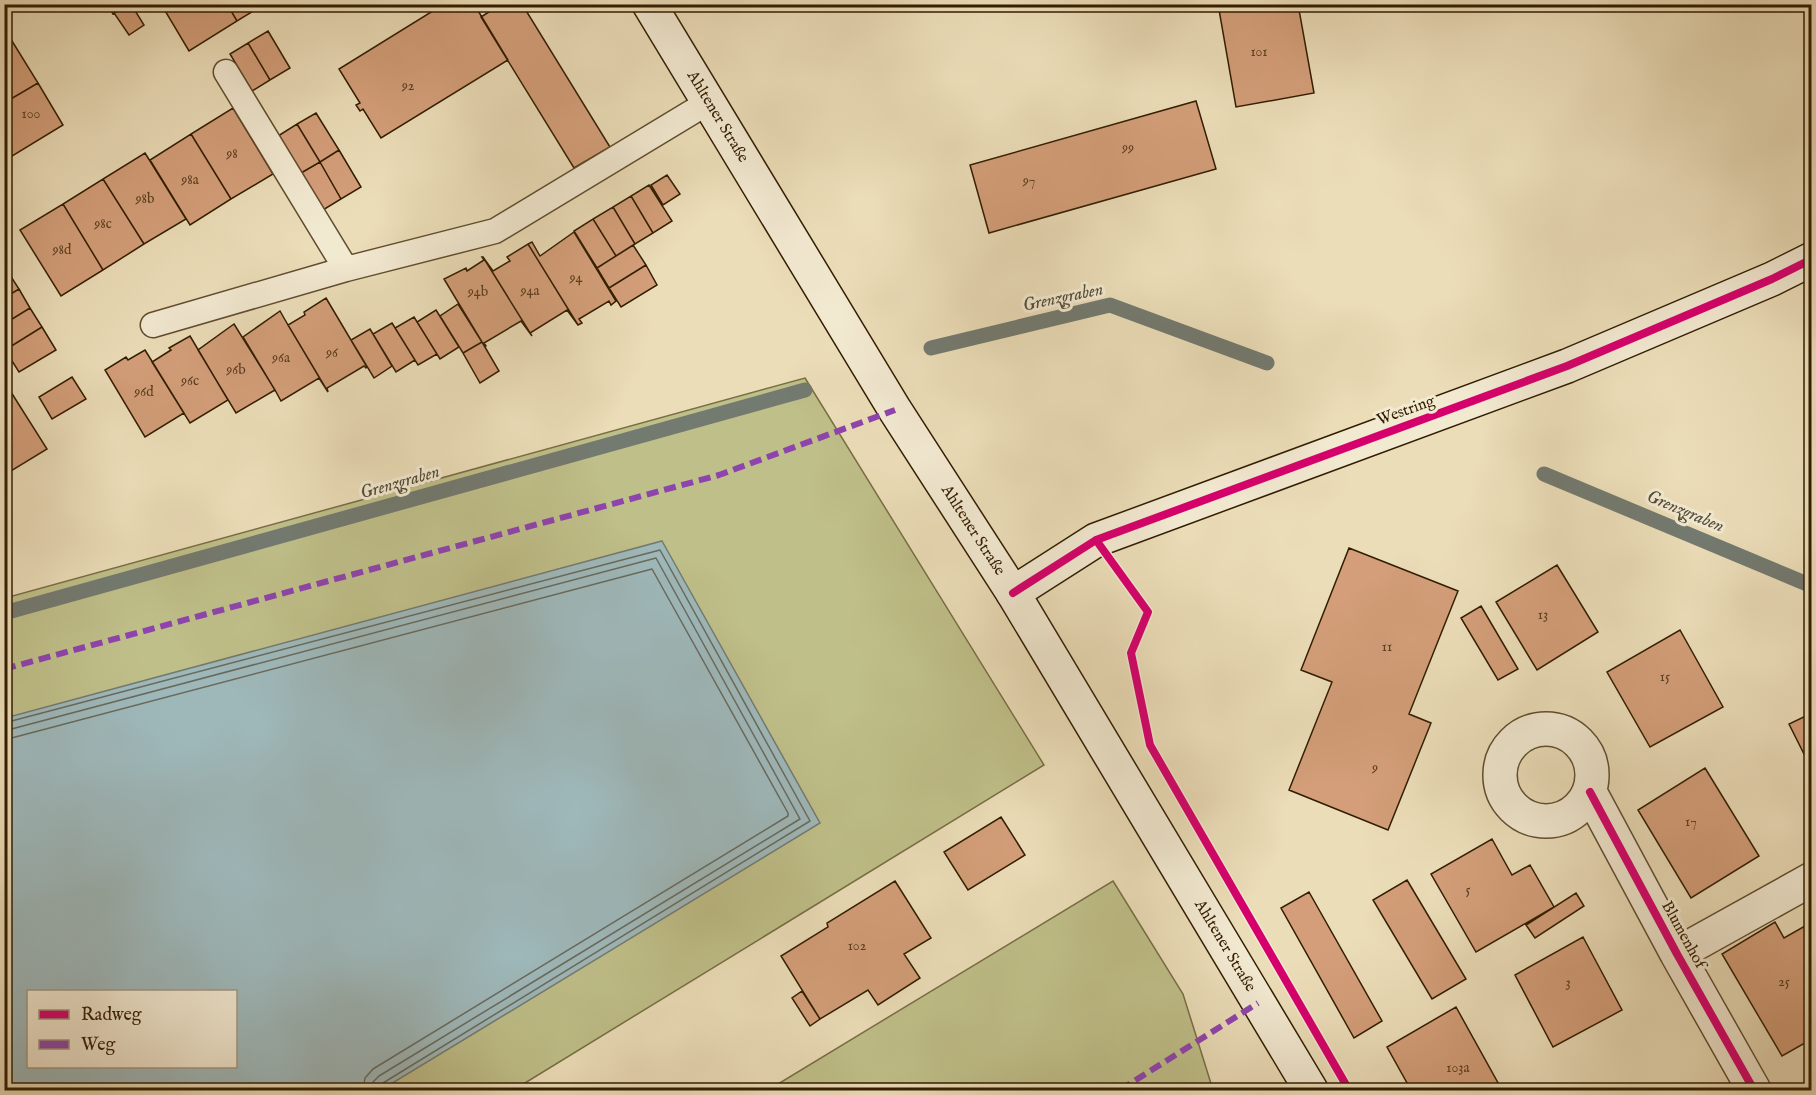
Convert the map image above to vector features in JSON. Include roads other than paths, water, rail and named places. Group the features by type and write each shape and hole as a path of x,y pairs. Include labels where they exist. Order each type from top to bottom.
{"street":[{"name":"Ahltener Straße","path":"649,4 895,410 1013,593 1311,1090"},
{"name":"Westring","path":"1013,593 1096,540 1567,366 1772,279 1812,259"},
{"name":"Blumenhof","path":"1590,792 1677,954 1754,1090"},
{"name":"Blumenhof","path":"1677,954 1812,879"}],"lane":[{"path":"226,72 346,269"},
{"path":"153,325 346,269 495,231 707,103"}],"water":[{"path":"662,541 820,823 381,1090 5,1090 5,718"}],"waterway":[{"name":"Grenzgraben","path":"931,348 1110,305 1267,363"},
{"name":"Grenzgraben","path":"4,613 805,390"},
{"name":"Grenzgraben","path":"1544,474 1812,586"}]}
